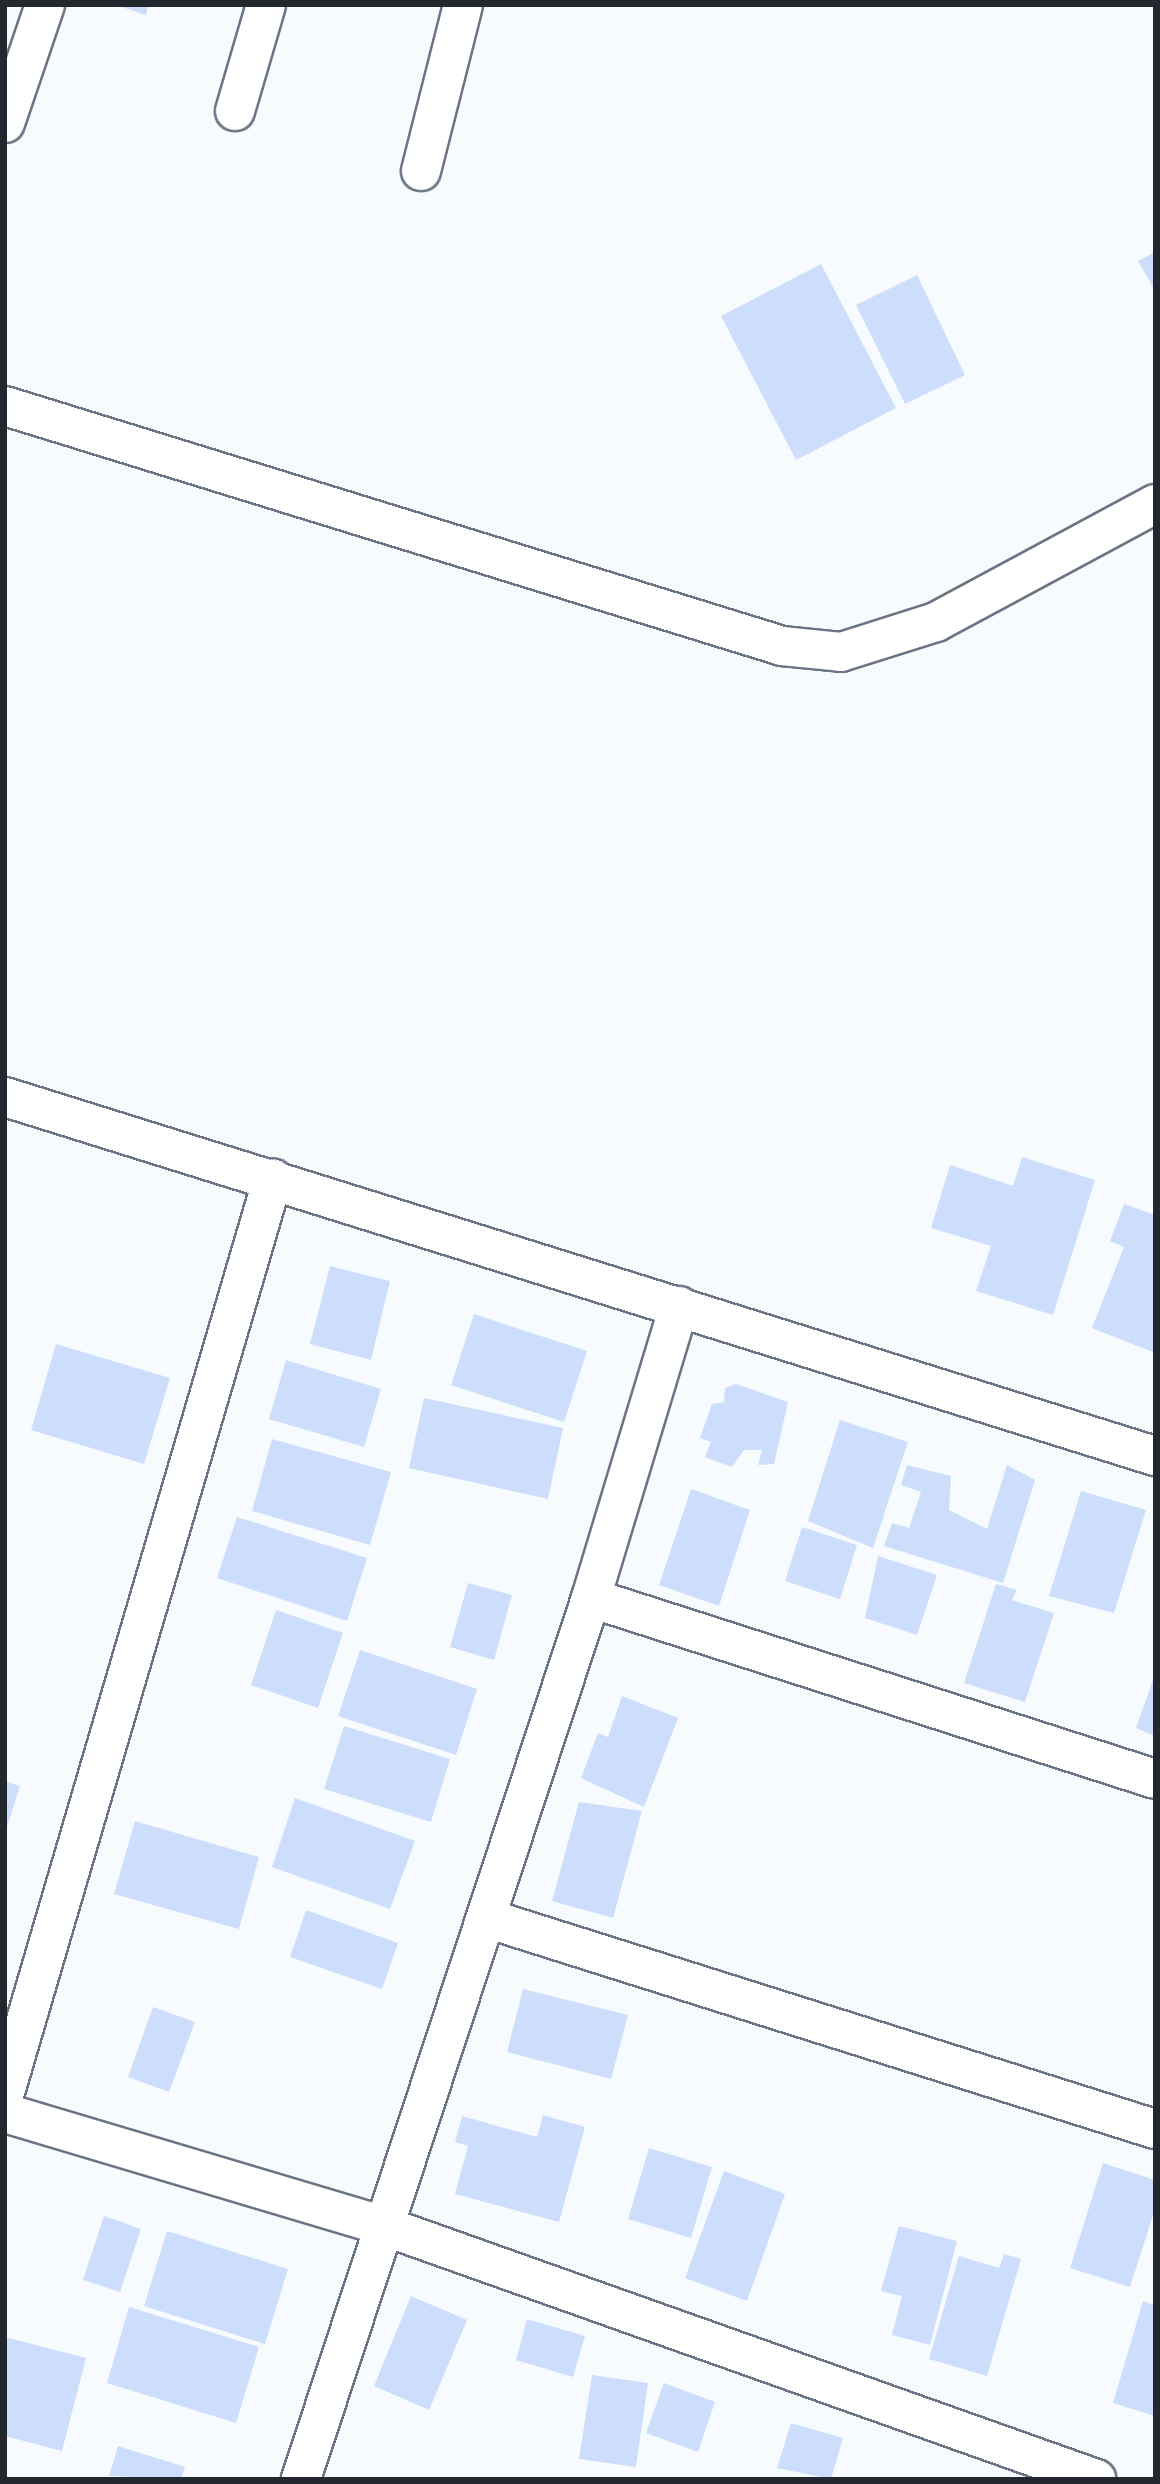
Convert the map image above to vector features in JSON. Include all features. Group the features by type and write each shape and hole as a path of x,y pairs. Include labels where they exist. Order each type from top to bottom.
{"street":[{"path":"5,123 45,5"},
{"path":"235,111 265,5"},
{"path":"421,171 463,5"},
{"path":"5,406 782,646 841,652 936,622 1155,504"},
{"path":"5,1097 273,1178 1155,1456"},
{"path":"5,2092 273,1178"},
{"path":"301,2479 592,1598 679,1306"},
{"path":"592,1598 1155,1779"},
{"path":"486,1918 1155,2129"},
{"path":"5,2113 384,2226 1096,2479"}],"building":[{"path":"116,5 148,5 146,15"},
{"path":"1155,252 1155,291 1138,261"},
{"path":"821,264 896,408 796,460 721,316"},
{"path":"917,275 965,375 905,404 856,305"},
{"path":"1022,1157 1095,1180 1053,1315 976,1291 991,1246 931,1228 950,1165 1013,1186"},
{"path":"1124,1204 1155,1215 1155,1353 1092,1328 1124,1247 1110,1241"},
{"path":"330,1266 390,1281 371,1360 310,1344"},
{"path":"474,1314 587,1351 564,1422 451,1385"},
{"path":"56,1344 170,1378 144,1464 31,1430"},
{"path":"286,1360 381,1389 364,1447 269,1419"},
{"path":"736,1384 788,1402 774,1464 758,1465 762,1450 744,1450 732,1467 705,1457 711,1442 700,1438 712,1404 724,1402 725,1388"},
{"path":"424,1398 563,1428 548,1499 409,1468"},
{"path":"840,1420 908,1442 873,1548 808,1521"},
{"path":"272,1439 391,1472 370,1545 252,1511"},
{"path":"907,1465 951,1476 949,1510 987,1529 1007,1465 1035,1480 1003,1583 884,1546 892,1523 909,1528 921,1492 901,1485"},
{"path":"691,1489 750,1510 719,1606 659,1585"},
{"path":"1081,1491 1146,1510 1114,1613 1049,1596"},
{"path":"237,1517 367,1558 347,1621 217,1578"},
{"path":"802,1527 857,1545 840,1599 785,1581"},
{"path":"878,1556 937,1575 917,1635 865,1618"},
{"path":"468,1583 512,1595 494,1660 450,1647"},
{"path":"996,1584 1017,1590 1012,1600 1054,1613 1025,1702 964,1683"},
{"path":"276,1610 343,1633 318,1708 251,1685"},
{"path":"360,1650 477,1689 456,1755 338,1716"},
{"path":"1155,1677 1155,1736 1136,1728"},
{"path":"622,1696 678,1718 644,1807 581,1778 598,1733 608,1737"},
{"path":"344,1726 450,1759 431,1822 324,1789"},
{"path":"5,1781 20,1786 6,1830 5,1830"},
{"path":"295,1798 415,1841 390,1909 272,1867"},
{"path":"579,1802 642,1811 613,1918 552,1901"},
{"path":"135,1821 259,1857 239,1929 114,1894"},
{"path":"306,1910 398,1943 382,1989 290,1957"},
{"path":"523,1989 628,2015 611,2079 507,2052"},
{"path":"153,2007 195,2022 169,2092 128,2077"},
{"path":"543,2115 585,2127 559,2222 455,2194 468,2146 455,2142 462,2116 537,2137"},
{"path":"649,2148 712,2167 691,2238 628,2219"},
{"path":"1103,2163 1155,2180 1155,2209 1130,2287 1070,2268"},
{"path":"724,2171 785,2194 747,2301 685,2278"},
{"path":"104,2216 141,2229 120,2292 83,2280"},
{"path":"899,2226 957,2241 930,2345 892,2335 902,2296 881,2291"},
{"path":"167,2231 288,2269 265,2344 144,2306"},
{"path":"1004,2254 1021,2259 987,2376 929,2359 959,2256 999,2268"},
{"path":"411,2296 467,2320 429,2410 374,2386"},
{"path":"1143,2301 1155,2305 1155,2416 1113,2403"},
{"path":"129,2307 259,2347 236,2423 107,2383"},
{"path":"527,2319 585,2336 573,2377 516,2360"},
{"path":"5,2337 86,2358 62,2451 5,2436"},
{"path":"592,2375 648,2383 636,2467 579,2459"},
{"path":"664,2383 715,2402 698,2452 646,2433"},
{"path":"791,2423 843,2438 831,2479 777,2468"},
{"path":"118,2446 185,2467 181,2479 109,2476"}]}
